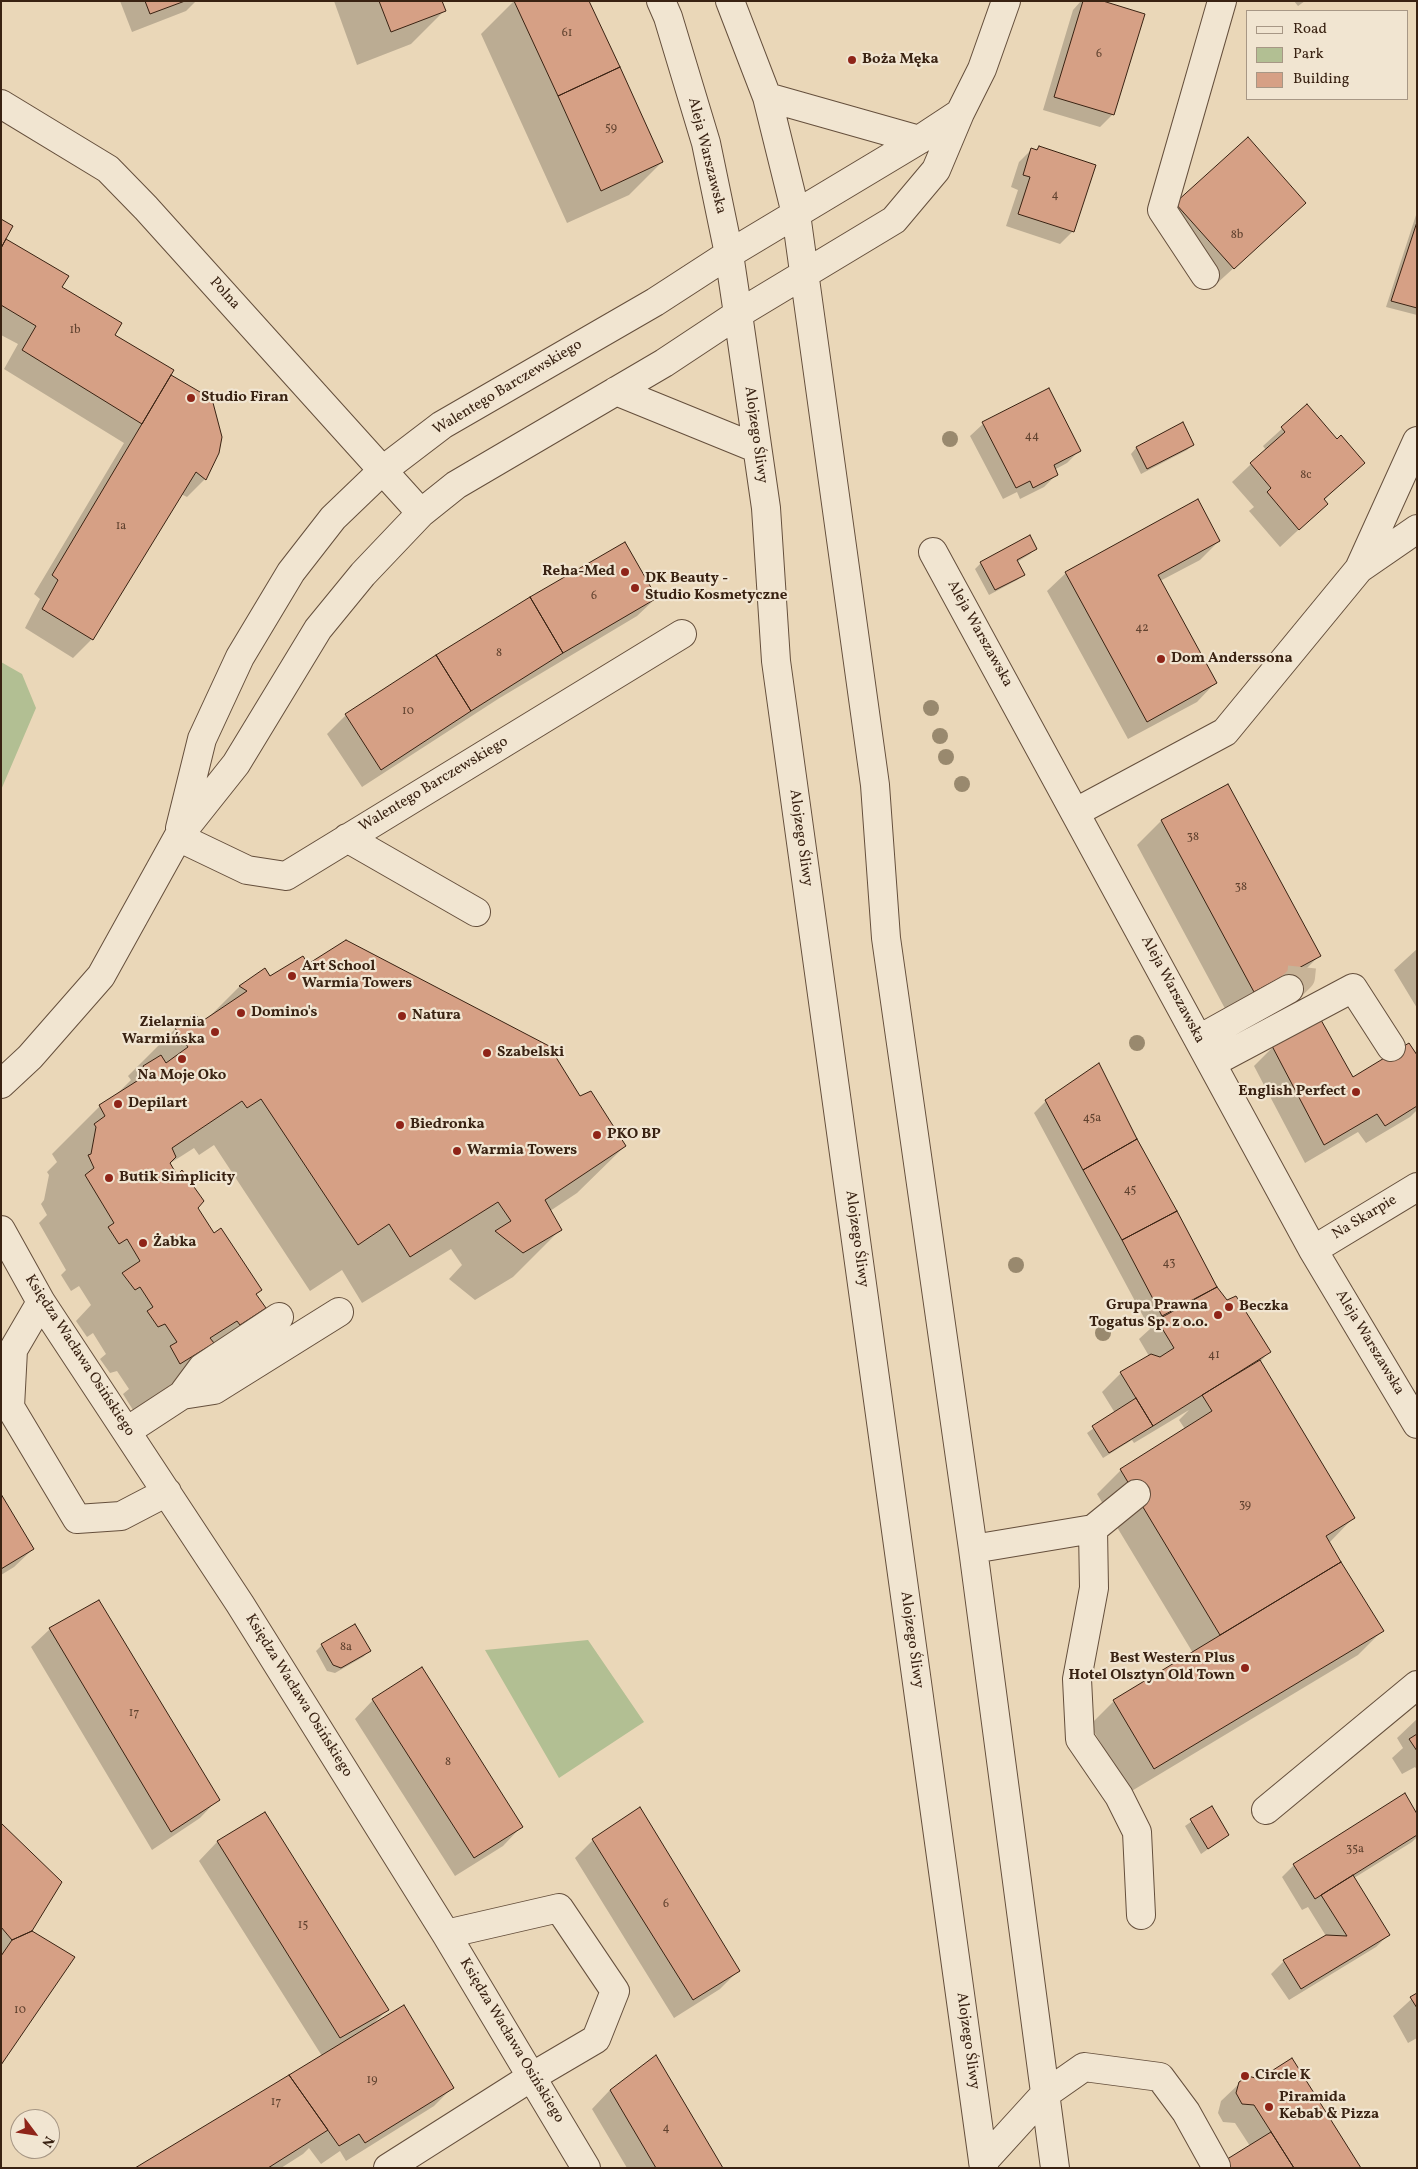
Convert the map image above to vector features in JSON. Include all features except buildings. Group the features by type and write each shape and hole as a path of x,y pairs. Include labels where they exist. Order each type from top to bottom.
{"street":[{"name":"Aleja Warszawska","path":"662,1 706,143 729,254 738,314"},
{"path":"730,1 767,97 796,214 805,274 875,785 886,938 973,1549 1055,2168"},
{"name":"Walentego Barczewskiego","path":"1,1084 30,1057 101,976 178,836 236,764 318,629 363,574 421,513 456,485 616,391 738,314 894,220 936,170 960,113 982,69 1006,1"},
{"path":"1205,275 1162,210 1222,1"},
{"path":"767,97 918,140"},
{"name":"Polna","path":"1,104 108,169 159,222 421,513"},
{"name":"Walentego Barczewskiego","path":"178,836 202,740 240,657 291,572 333,518 383,470 442,425 655,302 729,254 960,113"},
{"name":"Alojzego Śliwy","path":"738,314 766,508 777,671 984,2165"},
{"path":"616,391 756,448"},
{"path":"1076,812 1225,732 1359,569 1417,440"},
{"path":"1359,569 1417,529"},
{"name":"Aleja Warszawska","path":"933,552 1313,1250 1417,1424"},
{"name":"Walentego Barczewskiego","path":"178,836 247,870 286,876 682,634"},
{"path":"347,838 476,912"},
{"path":"1205,1051 1353,988 1391,1046"},
{"path":"1205,1051 1289,989"},
{"name":"Na Skarpie","path":"1313,1250 1417,1187"},
{"name":"Księdza Wacława Osińskiego","path":"1,1230 41,1302 168,1492 245,1612 446,1934 533,2076 586,2168"},
{"path":"41,1302 13,1350 10,1407 78,1519 121,1516 168,1492"},
{"path":"182,1395 214,1390 338,1312"},
{"path":"127,1431 182,1395 202,1368 279,1318"},
{"path":"973,1549 1093,1529 1136,1494"},
{"path":"1093,1529 1094,1588 1077,1679 1080,1739 1119,1796 1137,1832 1141,1915"},
{"path":"1266,1810 1417,1685"},
{"path":"388,2168 533,2076 596,2040 615,1991 559,1908 446,1934"},
{"name":"Alojzego Śliwy","path":"984,2165 1044,2094 1084,2067 1160,2077 1186,2112 1216,2166"}],"green space":[{"path":"1,662 22,674 36,708 1,790"},
{"path":"588,1640 644,1722 559,1778 485,1650"}],"tunnel":[{"path":"1289,989 1301,977 1302,967"}],"place":[{"name":"Boża Męka","path":"852,60"},
{"name":"Studio Firan","path":"191,398"},
{"name":"Reha-Med","path":"625,572"},
{"name":"DK Beauty - Studio Kosmetyczne","path":"635,588"},
{"name":"Dom Anderssona","path":"1161,659"},
{"name":"Art School Warmia Towers","path":"292,976"},
{"name":"Domino's","path":"241,1013"},
{"name":"Natura","path":"402,1016"},
{"name":"Zielarnia Warmińska","path":"215,1032"},
{"name":"Szabelski","path":"487,1053"},
{"name":"Na Moje Oko","path":"182,1059"},
{"name":"English Perfect","path":"1356,1092"},
{"name":"Depilart","path":"118,1104"},
{"name":"Biedronka","path":"400,1125"},
{"name":"PKO BP","path":"597,1135"},
{"name":"Warmia Towers","path":"457,1151"},
{"name":"Butik Simplicity","path":"109,1178"},
{"name":"Żabka","path":"143,1243"},
{"name":"Beczka","path":"1229,1307"},
{"name":"Grupa Prawna Togatus Sp. z o.o.","path":"1218,1315"},
{"name":"Best Western Plus Hotel Olsztyn Old Town","path":"1245,1668"},
{"name":"Circle K","path":"1245,2076"},
{"name":"Piramida Kebab & Pizza","path":"1269,2107"}]}
